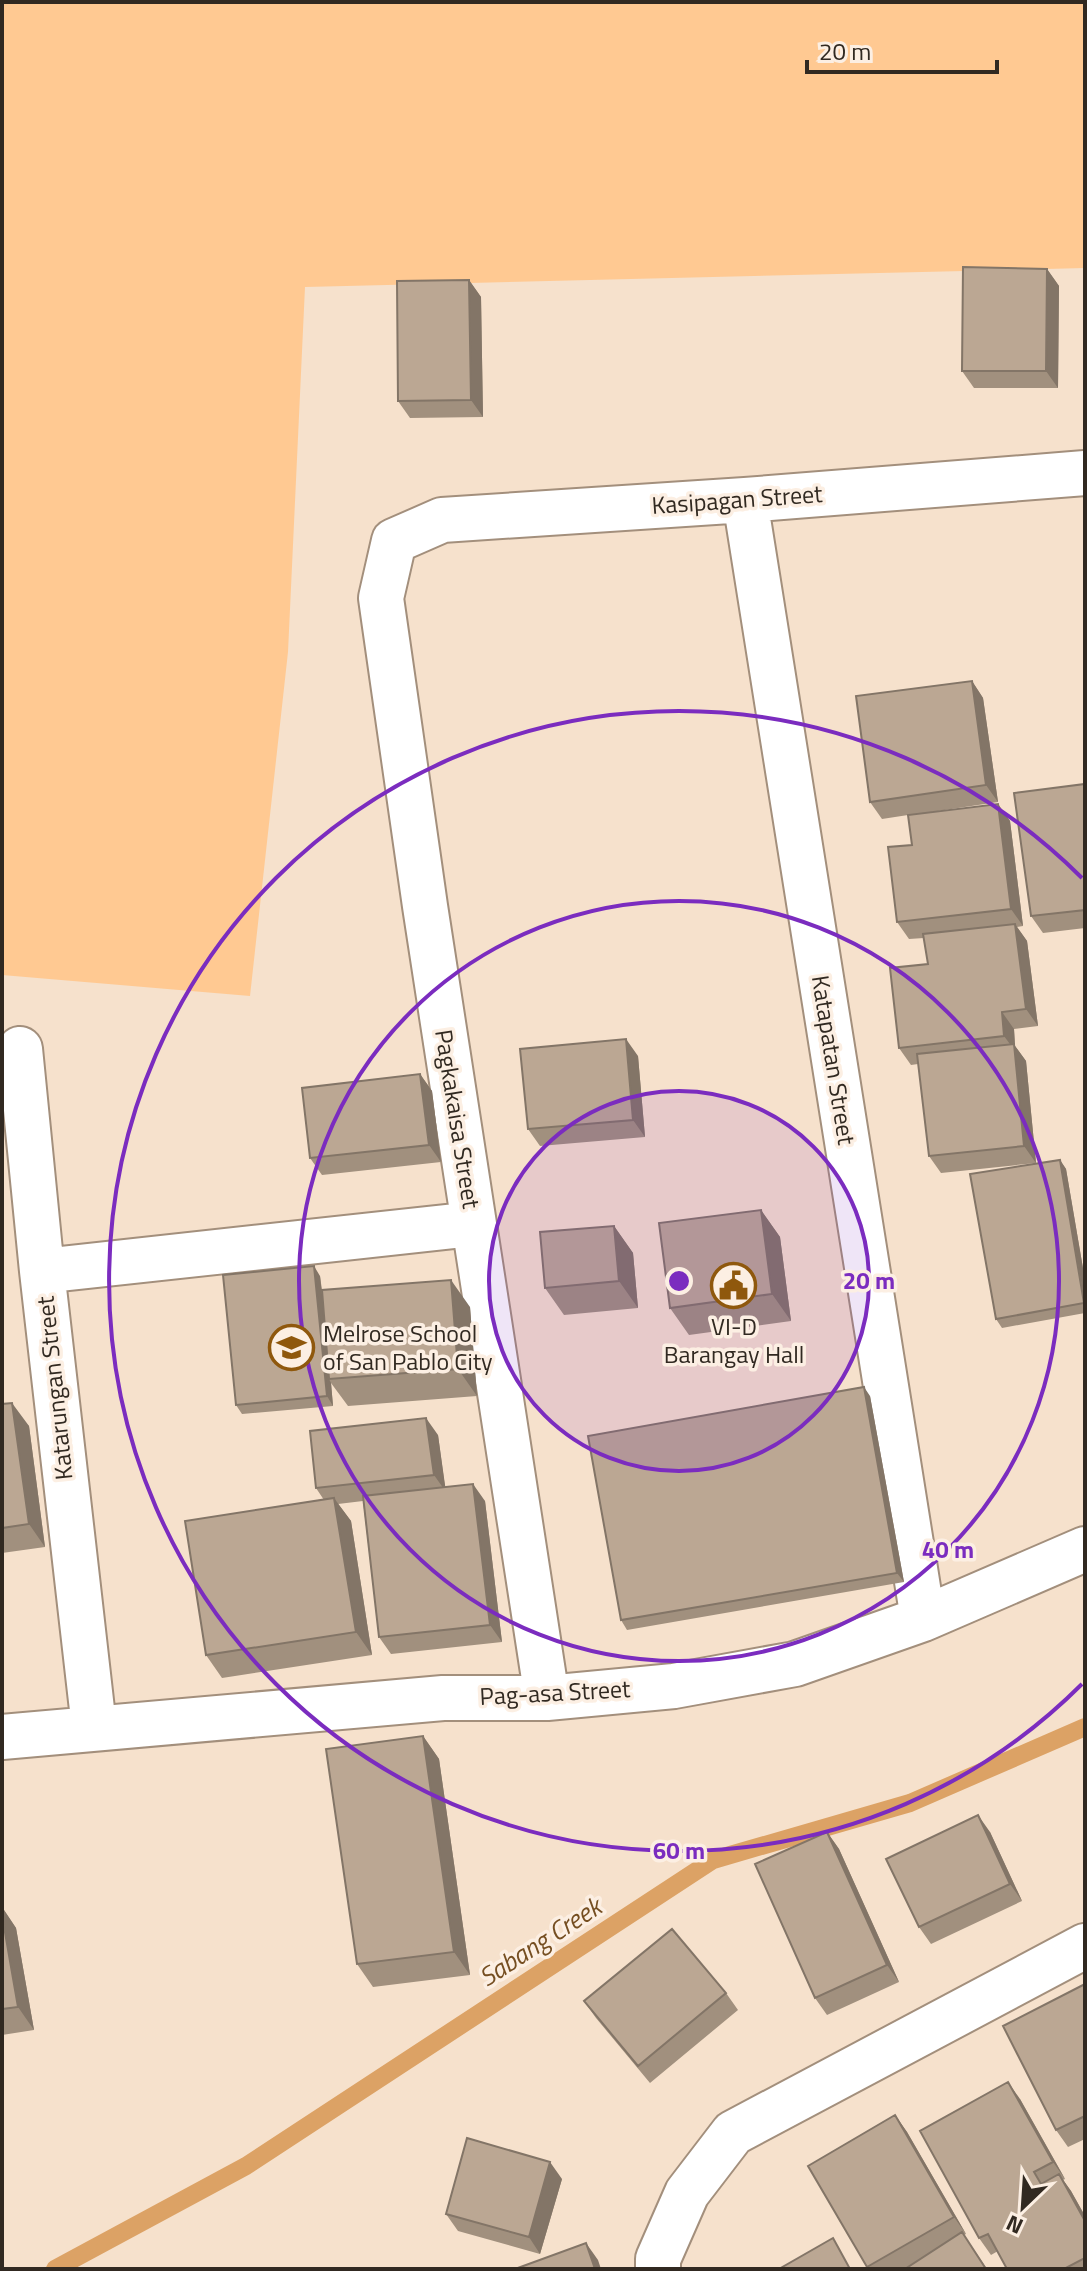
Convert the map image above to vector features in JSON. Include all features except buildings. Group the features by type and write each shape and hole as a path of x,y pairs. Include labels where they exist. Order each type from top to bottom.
{"street":[{"name":"Kasipagan Street","path":"394,541 442,520 1085,473"},
{"name":"Katapatan Street","path":"745,500 923,1619"},
{"name":"Pagkakaisa Street","path":"394,541 381,598 473,1224 547,1698"},
{"name":"Katarungan Street","path":"20,1049 94,1727"},
{"path":"42,1271 473,1224"},
{"name":"Pag-asa Street","path":"2,1737 443,1698 547,1698 674,1686 795,1664 923,1619 1085,1549"},
{"path":"658,2269 658,2259 687,2193 733,2133 1085,1946"}],"shaded area":[{"path":"2,2 1085,2 1085,268 305,287 288,652 250,996 2,975"}],"waterway":[{"name":"Sabang Creek","path":"55,2269 246,2166 713,1860 910,1803 1085,1727"}],"place":[{"name":"VI-D Barangay Hall","path":"734,1285"},
{"name":"Melrose School of San Pablo City","path":"292,1348"}]}
